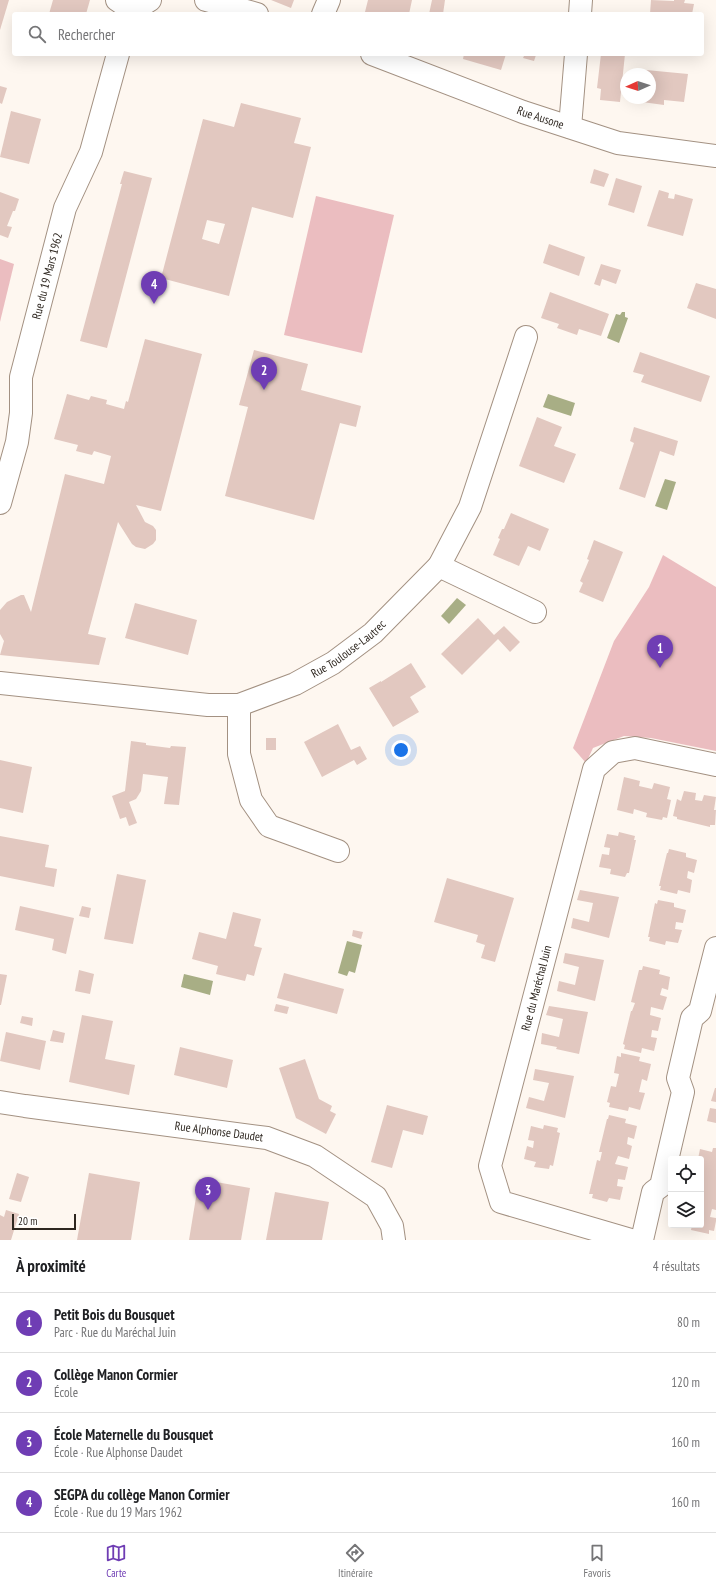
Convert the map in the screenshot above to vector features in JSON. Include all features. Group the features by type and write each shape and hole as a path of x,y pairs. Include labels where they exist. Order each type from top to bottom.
{"street":[{"path":"206,0 250,12"},
{"path":"324,12 329,0"},
{"path":"580,12 581,0"},
{"name":"Rue du 19 Mars 1962","path":"0,503 17,442 21,413 21,377 65,208 91,152 117,56"},
{"name":"Rue Ausone","path":"377,56 523,112 618,143 716,156"},
{"path":"570,127 576,56"},
{"name":"Rue Toulouse-Lautrec","path":"0,683 208,705 239,705 295,684 333,663 373,633 439,566 470,507 526,337"},
{"path":"439,566 534,612"},
{"path":"239,705 239,754 252,800 264,820 269,826 338,851"},
{"name":"Rue du Maréchal Juin","path":"631,1240 501,1202 490,1166 594,769 613,752 635,748 716,765"},
{"path":"642,1240 653,1192 661,1186 683,1092 678,1078 692,1018 700,1012 715,954"},
{"name":"Rue Alphonse Daudet","path":"0,1102 267,1138 315,1156 376,1197 392,1226 394,1240"}],"shaded area":[{"path":"316,196 394,215 362,353 284,335"},
{"path":"0,259 14,264 0,322"},
{"path":"622,312 625,312 625,317 628,318 619,343 607,338 616,314 620,315"},
{"path":"548,394 575,403 571,416 543,407"},
{"path":"665,479 676,482 667,510 655,506"},
{"path":"663,555 716,587 716,751 651,738 624,736 593,748 586,763 573,748 614,641 649,587"},
{"path":"457,598 466,605 449,624 441,616"},
{"path":"347,941 362,945 355,973 349,971 347,976 338,973"},
{"path":"184,974 213,981 210,995 181,987"}],"building":[{"path":"0,0 9,0 0,30"},
{"path":"53,0 90,0 87,12 50,12"},
{"path":"271,0 294,0 291,8"},
{"path":"368,0 412,0 409,12 365,12"},
{"path":"432,0 445,0 443,12 429,12"},
{"path":"651,0 685,0 684,3 694,4 692,12 650,12"},
{"path":"464,56 505,56 501,70 463,59"},
{"path":"524,56 536,56 534,61 523,58"},
{"path":"601,56 625,56 624,68 620,68 620,102 600,100 601,89 597,88"},
{"path":"656,71 688,74 684,102 664,100 664,105 656,104"},
{"path":"0,86 7,88 2,104 0,103"},
{"path":"241,103 301,118 294,143 311,147 293,218 252,207 229,296 161,278 203,119 234,127","holes":["207,220 225,224 219,244 202,239"]},
{"path":"11,111 41,119 29,164 0,157"},
{"path":"594,169 609,174 604,187 590,183"},
{"path":"124,171 152,178 107,348 80,341 122,184 120,184"},
{"path":"616,178 642,186 634,213 608,205"},
{"path":"659,190 669,193 668,198 674,199 675,194 693,199 683,236 647,226"},
{"path":"0,192 19,199 15,211 13,211 7,226 12,227 8,238 0,235"},
{"path":"549,244 585,257 579,276 543,263"},
{"path":"601,264 621,270 616,284 602,279 600,286 594,284"},
{"path":"696,283 716,289 716,319 687,308"},
{"path":"550,292 609,314 601,336 579,329 577,335 557,328 559,324 541,318"},
{"path":"145,339 202,354 161,511 136,505 145,522 153,526 156,530 156,540 145,549 136,547 132,544 118,522 88,634 106,638 99,665 0,655 4,641 0,634 0,610 7,602 24,595 31,612 65,474 104,484 111,456 94,451 92,455 76,451 78,445 54,439 67,394 89,400 91,396 107,400 106,404 124,409 126,401 128,402"},
{"path":"254,350 308,364 301,390 361,406 356,427 340,423 314,520 225,496 248,407 239,405"},
{"path":"640,352 710,376 701,402 641,382 644,375 633,372"},
{"path":"537,417 562,427 554,446 576,454 564,483 519,466"},
{"path":"634,427 678,441 674,456 660,451 645,498 619,489 634,443 630,441"},
{"path":"511,513 549,529 540,551 528,546 519,566 493,555 500,539 498,538"},
{"path":"594,540 623,552 603,602 579,592 583,583 580,581 589,560 587,559"},
{"path":"135,603 197,620 188,655 125,638"},
{"path":"478,618 494,635 504,626 520,642 510,652 498,639 462,675 441,654"},
{"path":"411,663 426,687 410,697 419,712 393,727 369,688"},
{"path":"338,724 351,750 360,746 367,759 357,765 354,760 322,777 304,742"},
{"path":"266,738 276,738 276,750 266,750"},
{"path":"131,741 146,743 146,745 170,748 171,746 186,747 179,805 164,804 168,777 143,774 141,791 136,799 129,802 137,823 129,826 126,817 120,819 112,796 125,791"},
{"path":"0,760 32,767 23,813 0,808"},
{"path":"624,777 640,781 639,786 652,789 654,783 670,787 667,799 671,800 667,818 663,817 662,820 646,817 647,813 634,809 633,814 617,810"},
{"path":"684,791 696,793 695,800 702,801 704,795 716,797 714,810 716,810 715,825 710,825 710,827 677,819 677,817 673,816 677,799 681,801"},
{"path":"619,832 635,836 634,840 636,840 629,873 627,873 625,877 610,874 611,869 599,867 602,854 609,855 610,848 604,847 607,834 618,836"},
{"path":"0,836 49,845 45,867 57,869 54,887 0,876"},
{"path":"669,849 686,853 686,857 697,860 694,873 688,871 687,878 692,880 690,893 678,890 677,894 660,890 661,886 659,886"},
{"path":"117,874 146,880 133,944 104,939"},
{"path":"447,878 514,898 495,962 481,958 485,945 476,942 478,935 434,922"},
{"path":"580,890 619,897 609,938 571,928 573,918 589,922 593,903 577,900"},
{"path":"658,900 674,903 674,907 686,910 683,923 676,922 675,929 682,930 678,943 666,941 665,945 649,941 650,937 648,937 655,903 657,904"},
{"path":"20,906 74,918 66,954 52,950 54,939 15,930"},
{"path":"82,906 91,908 89,918 79,916"},
{"path":"233,912 261,919 254,946 262,948 254,976 247,974 245,981 216,974 218,966 192,959 199,932 226,939"},
{"path":"353,930 363,932 361,939 352,936"},
{"path":"565,953 604,960 595,1001 557,991 559,981 575,985 579,967 563,963"},
{"path":"643,966 660,970 659,974 670,977 668,990 662,988 660,995 667,997 663,1010 651,1007 650,1015 661,1018 658,1031 652,1030 651,1037 657,1038 654,1051 642,1048 641,1053 624,1049 625,1045 623,1044 631,1011 635,1003 631,1002 639,970 642,970"},
{"path":"79,970 94,974 90,994 75,991"},
{"path":"284,973 344,989 337,1014 277,998"},
{"path":"0,974 7,975 1,1005 0,1005"},
{"path":"276,1004 289,1007 287,1014 274,1011"},
{"path":"549,1006 588,1012 579,1054 541,1044 542,1033 559,1037 563,1019 546,1015"},
{"path":"82,1015 113,1021 105,1059 135,1065 129,1095 69,1082"},
{"path":"22,1016 33,1018 32,1026 20,1023"},
{"path":"53,1030 65,1033 63,1043 50,1041"},
{"path":"6,1032 46,1041 40,1070 0,1061"},
{"path":"180,1047 233,1060 227,1088 174,1075"},
{"path":"621,1053 640,1057 639,1061 651,1064 647,1081 642,1079 639,1092 645,1093 640,1110 629,1107 628,1111 609,1107 610,1103 607,1102 611,1086 616,1087 619,1074 614,1073 617,1056 621,1057"},
{"path":"305,1059 319,1099 332,1106 330,1111 336,1114 326,1134 296,1118 279,1068"},
{"path":"535,1069 574,1076 565,1118 526,1108 529,1097 544,1101 549,1083 533,1080"},
{"path":"716,1088 716,1102 711,1101"},
{"path":"387,1105 428,1116 423,1135 403,1130 392,1168 371,1162"},
{"path":"710,1108 716,1109 716,1123 707,1121"},
{"path":"609,1115 626,1119 625,1123 637,1126 634,1139 628,1137 627,1144 632,1146 629,1159 618,1156 615,1164 628,1167 625,1180 618,1179 617,1186 623,1187 620,1200 609,1198 607,1202 592,1198 593,1194 589,1194 597,1160 600,1161 602,1152 599,1152"},
{"path":"544,1125 558,1128 557,1132 560,1133 553,1166 550,1165 549,1169 534,1167 536,1162 524,1159 527,1146 533,1148 534,1141 528,1140 531,1126 543,1129"},
{"path":"713,1148 716,1148 716,1210 712,1209 710,1217 716,1218 716,1221 714,1231 709,1230 709,1234 691,1230 691,1228 704,1228 704,1156 699,1156 700,1149 712,1152"},
{"path":"17,1173 29,1177 21,1202 9,1199"},
{"path":"89,1173 140,1182 131,1240 77,1240"},
{"path":"199,1179 250,1188 241,1240 189,1240"},
{"path":"275,1192 329,1202 322,1240 266,1240"},
{"path":"6,1210 19,1214 11,1240 0,1240 0,1215 4,1217"}],"place":[{"name":"SEGPA du collège Manon Cormier","path":"154,304"},
{"name":"Collège Manon Cormier","path":"264,390"},
{"name":"Petit Bois du Bousquet","path":"660,668"},
{"name":"École Maternelle du Bousquet","path":"208,1210"}]}
